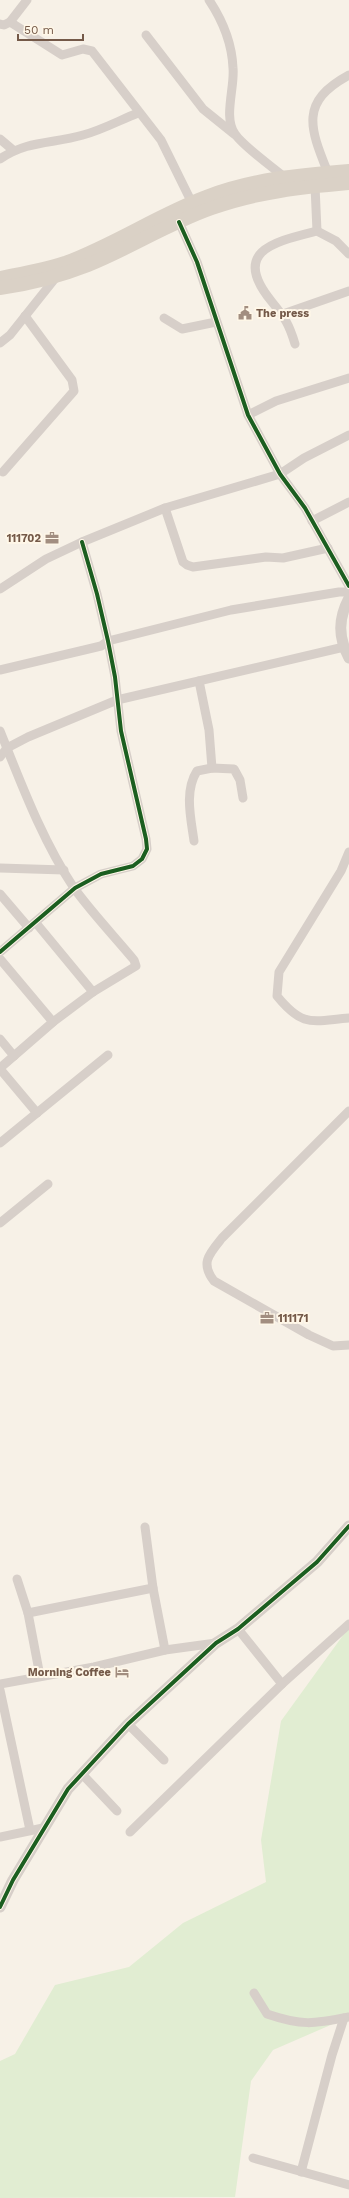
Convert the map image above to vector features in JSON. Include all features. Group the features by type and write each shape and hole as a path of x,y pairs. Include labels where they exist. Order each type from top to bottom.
{"main road":[{"path":"0,278 37,271 65,263 100,248 192,203 231,188 283,176 349,171"},
{"path":"0,288 57,276 88,265 179,222 234,200 287,189 349,183"}],"street":[{"path":"0,24 4,25 10,22 27,0"},
{"path":"209,0 220,16 229,41 234,69 230,116 234,134"},
{"path":"10,22 62,55 83,49 92,51 160,140 192,203"},
{"path":"146,36 203,109 283,176"},
{"path":"328,173 315,141 312,123 315,107 319,97 349,75"},
{"path":"0,159 13,150 27,145 84,135 138,112"},
{"path":"0,139 13,150"},
{"path":"315,186 317,231"},
{"path":"179,222 197,262 248,415 280,474 312,521 349,586"},
{"path":"295,344 290,325 283,314 271,301 254,272 256,259 269,246 317,231 336,241 349,254"},
{"path":"0,343 10,335 57,276"},
{"path":"283,314 349,291"},
{"path":"3,472 74,391 72,380 26,316"},
{"path":"164,318 182,329 216,322"},
{"path":"248,415 276,402 349,378"},
{"path":"0,589 46,559 82,542 165,508 280,474 304,458 349,435"},
{"path":"312,521 349,502"},
{"path":"165,508 183,562 193,567 266,557 283,558 328,548"},
{"path":"0,952 75,888 101,874 133,866 142,859 147,849 121,731 116,677 97,594 82,542"},
{"path":"0,670 101,646 108,641 231,610 339,592 349,592"},
{"path":"349,598 342,611 339,625 344,647 349,658"},
{"path":"0,756 7,748 48,728 117,700 344,647"},
{"path":"199,681 209,730 212,768"},
{"path":"0,731 49,845 75,888 134,960 136,966 93,992 53,1022 0,1069 36,1113"},
{"path":"194,841 190,810 192,780 197,771 212,768 234,769 240,780 243,798"},
{"path":"349,852 341,871 279,972 277,996 290,1012 298,1018 316,1021 349,1018"},
{"path":"0,868 64,870"},
{"path":"0,894 33,925 93,992"},
{"path":"0,959 53,1022"},
{"path":"0,1039 14,1056"},
{"path":"0,1143 108,1055"},
{"path":"349,1111 222,1238 210,1252 207,1263 208,1273 214,1282 332,1346 349,1345"},
{"path":"2,1218 48,1184"},
{"path":"145,1527 153,1588 165,1650"},
{"path":"0,1907 12,1880 68,1789 128,1724 216,1643 238,1629 317,1562 348,1530"},
{"path":"17,1579 28,1613 40,1676"},
{"path":"28,1613 153,1588"},
{"path":"130,1832 282,1684 349,1624"},
{"path":"238,1629 282,1684"},
{"path":"0,1684 94,1667 165,1650 216,1643"},
{"path":"0,1690 30,1830"},
{"path":"128,1724 164,1760"},
{"path":"82,1774 117,1811"},
{"path":"0,1837 43,1828"},
{"path":"254,1993 267,2014 279,2018 316,2024 346,2018"},
{"path":"301,2172 332,2055 346,2018"},
{"path":"253,2158 349,2185"}],"green space":[{"path":"349,1627 349,2017 273,2050 251,2081 235,2197 0,2198 0,2061 15,2054 55,1985 129,1967 183,1923 266,1882 261,1840 281,1721"}],"cycle path":[{"path":"179,222 197,262 248,415 280,474 305,508 349,586"},
{"path":"0,952 75,888 101,874 133,866 142,859 147,849 121,731 115,677 108,641 97,594 82,542"},
{"path":"0,1907 13,1880 68,1789 128,1724 216,1643 238,1629 317,1562 349,1526"}],"place":[{"name":"The press","path":"245,313"},
{"name":"111702","path":"52,538"},
{"name":"111171","path":"267,1318"},
{"name":"Morning Coffee","path":"122,1672"}]}
